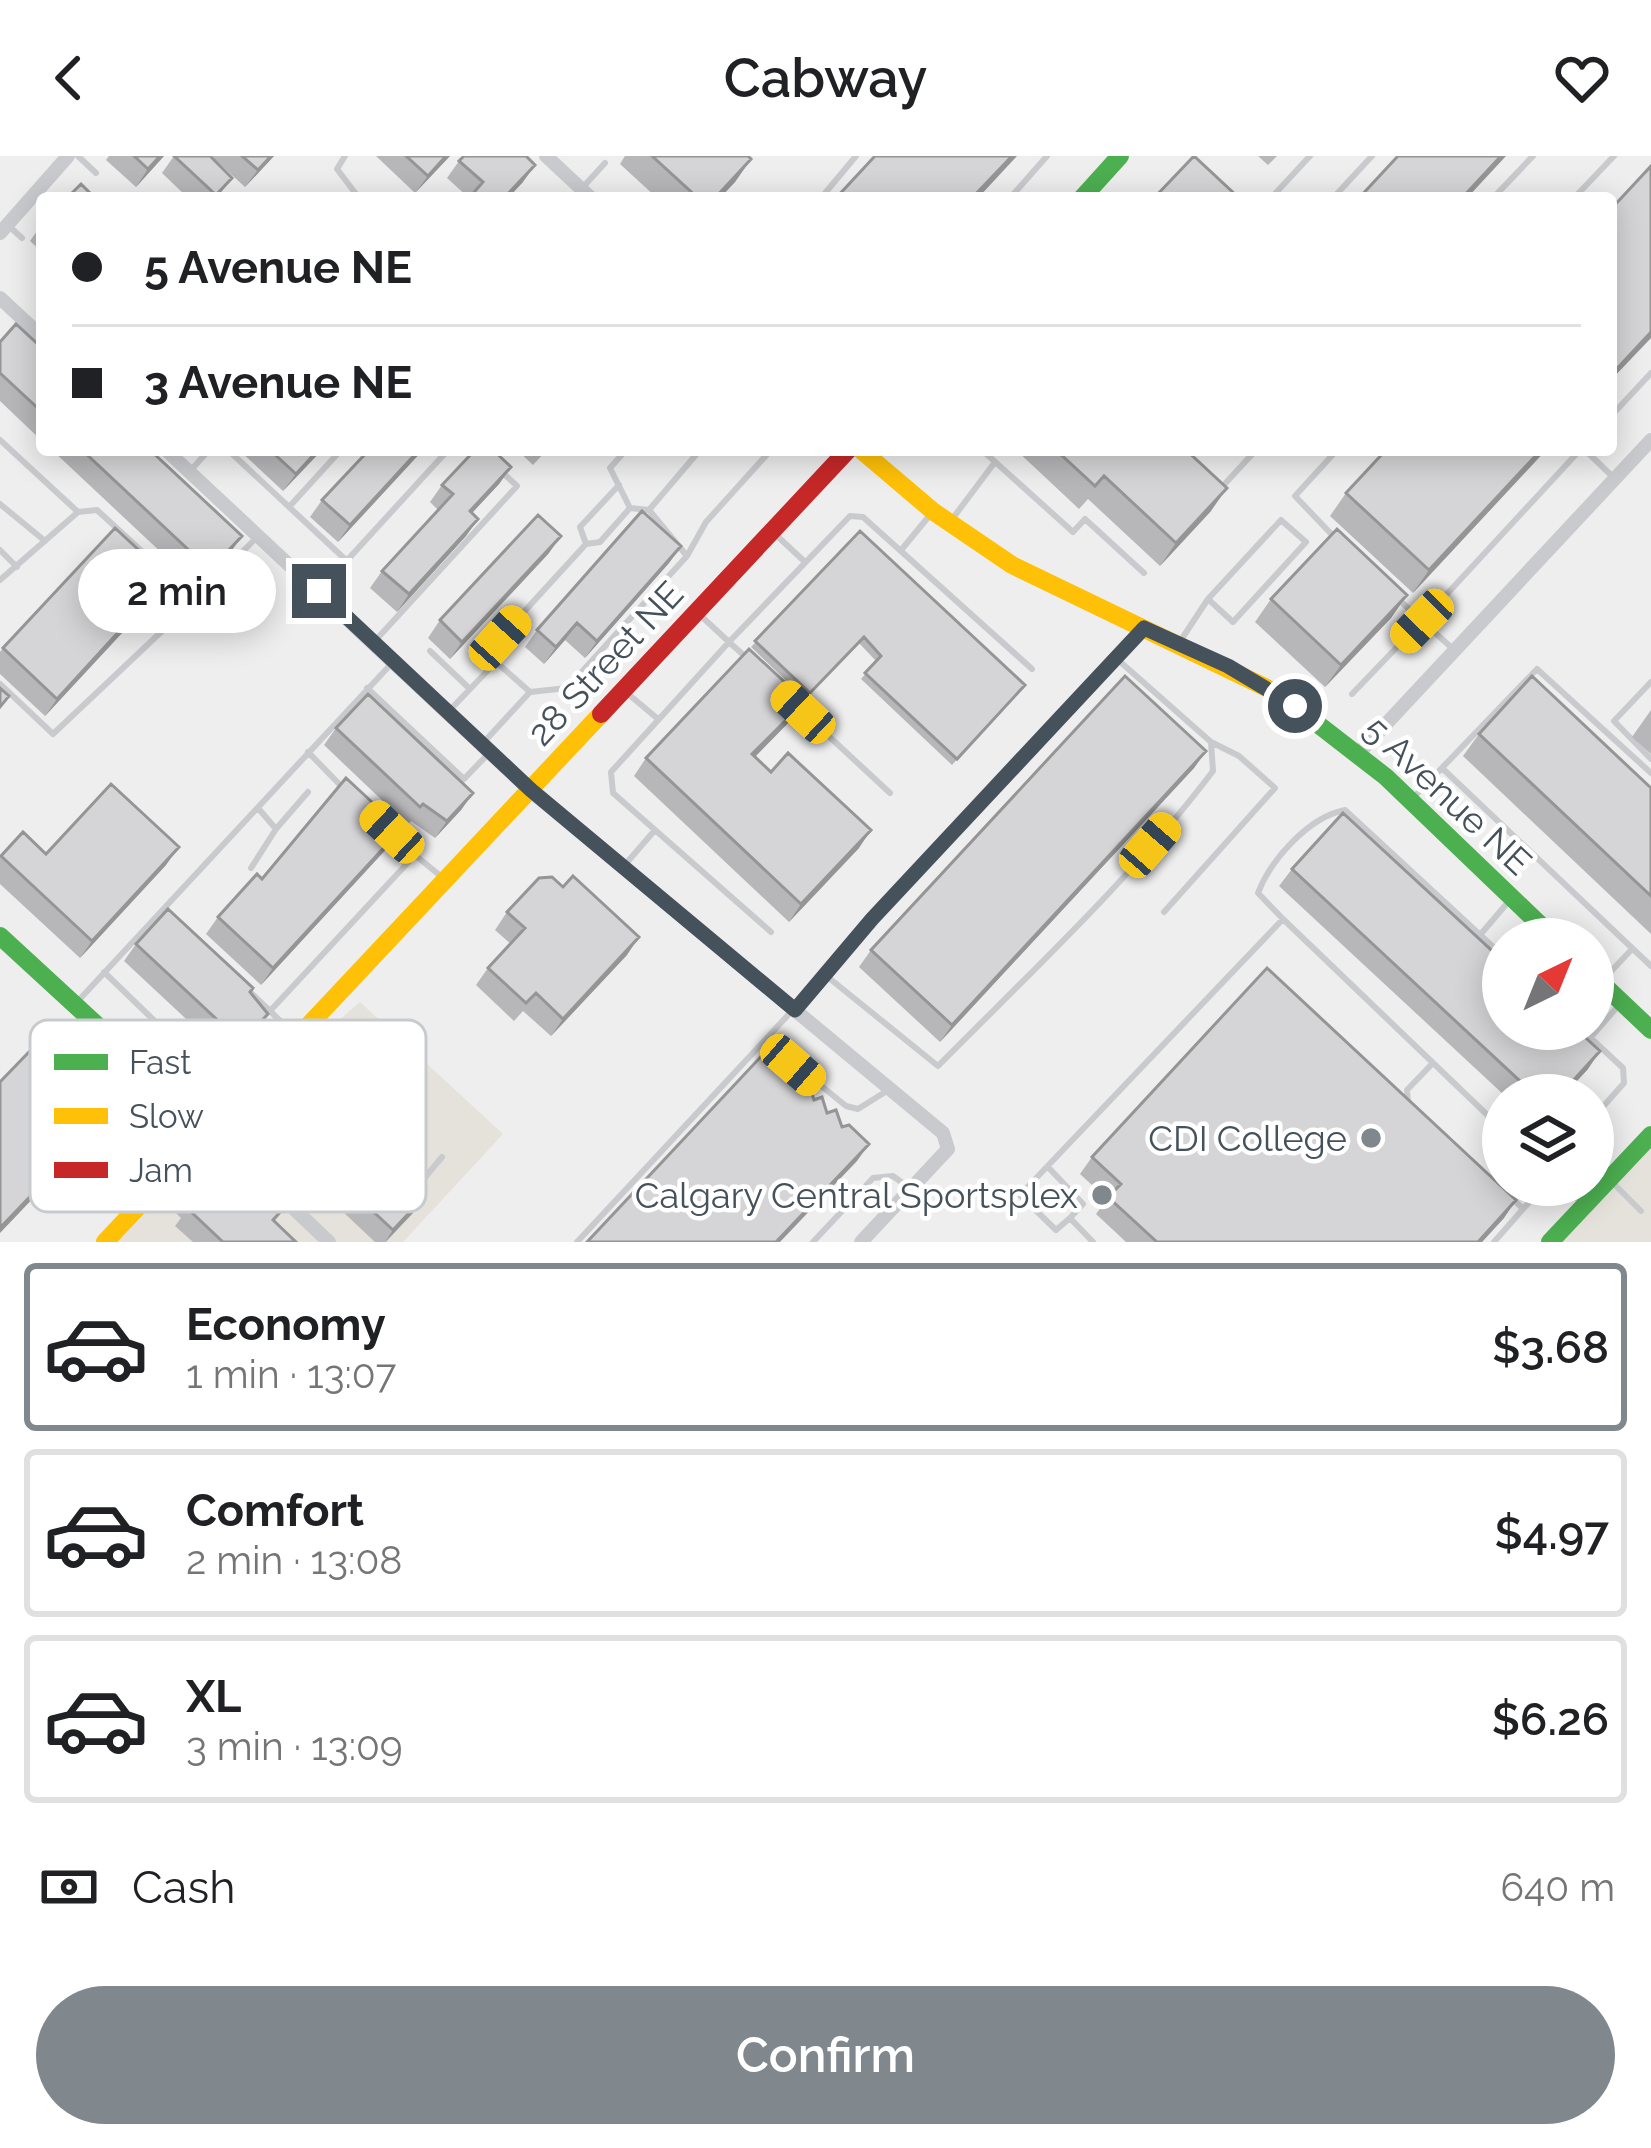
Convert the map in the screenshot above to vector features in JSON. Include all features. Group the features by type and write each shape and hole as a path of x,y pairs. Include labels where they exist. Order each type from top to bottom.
{"street":[{"path":"36,192 68,156"},
{"path":"545,156 584,192"},
{"path":"1087,192 1120,156"},
{"path":"4,229 36,192"},
{"path":"0,298 36,331"},
{"path":"1358,754 1651,440"},
{"path":"172,456 531,790 945,1140 948,1149 861,1242"},
{"name":"28 Street NE","path":"313,1020 842,456"},
{"name":"5 Avenue NE","path":"868,456 940,519 1066,593 1273,690 1358,754 1532,918"},
{"path":"0,936 91,1020"},
{"path":"1614,995 1651,1030"},
{"path":"1614,1175 1651,1135"},
{"path":"1550,1242 1585,1206"},
{"name":"28 Street NE","path":"117,1236 138,1212"},
{"path":"297,1212 329,1242"}],"lane":[{"path":"78,156 96,172"},
{"path":"345,156 337,169 354,192"},
{"path":"826,192 856,156"},
{"path":"1015,192 1047,156"},
{"path":"1277,192 1310,156"},
{"path":"1339,192 1372,156"},
{"path":"1499,192 1533,156"},
{"path":"1580,192 1614,156"},
{"path":"587,192 605,163"},
{"path":"4,229 22,238"},
{"path":"1617,410 1651,373"},
{"path":"0,440 78,512"},
{"path":"189,472 204,456"},
{"path":"234,456 347,561"},
{"path":"289,507 336,456"},
{"path":"319,591 443,456"},
{"path":"621,456 610,468 629,508"},
{"path":"649,510 695,456"},
{"path":"368,688 464,779 530,692 567,688 688,556 706,522 765,456"},
{"path":"988,456 1073,532 1085,519 1144,573"},
{"path":"1208,475 1221,488 1250,456"},
{"path":"1332,456 1295,496 1343,548"},
{"path":"1352,694 1576,456"},
{"path":"1589,456 1615,478"},
{"path":"374,642 517,486 491,462"},
{"path":"902,549 940,519 995,462"},
{"path":"586,544 580,527 619,485"},
{"path":"0,504 45,541"},
{"path":"629,508 649,510 688,556"},
{"path":"448,712 496,662 500,638 586,544 600,542 629,508"},
{"path":"0,580 78,512 97,509 195,600"},
{"path":"771,932 655,830 609,783 611,772 850,516 874,524 1032,669"},
{"path":"1179,643 1208,599 1281,520 1306,542 1233,622 1208,599"},
{"path":"772,531 805,562"},
{"path":"0,684 53,734 258,536"},
{"path":"0,550 17,567"},
{"path":"1390,592 1454,651"},
{"path":"697,612 756,668"},
{"path":"578,1242 1144,628"},
{"path":"430,651 470,689"},
{"path":"1117,659 1211,742 1239,756 1275,788 1164,912"},
{"path":"74,1005 394,661"},
{"path":"496,662 530,692"},
{"path":"1409,802 1537,669 1651,773"},
{"path":"1651,682 1614,721 1651,759"},
{"path":"624,690 658,719"},
{"path":"791,700 890,793"},
{"path":"824,974 938,1066 1125,875 1201,787 1213,771 1211,742"},
{"path":"308,752 356,799"},
{"path":"1442,768 1651,966"},
{"path":"251,868 308,792"},
{"path":"258,808 276,829"},
{"path":"1482,1111 1258,893 1265,875 1321,815 1345,810 1480,935 1512,899"},
{"path":"386,828 446,880"},
{"path":"623,867 655,830"},
{"path":"270,1011 417,856"},
{"path":"165,907 179,922"},
{"path":"1048,1167 1081,1196 1083,1204 1056,1230 1020,1195 1283,919"},
{"path":"1614,964 1632,949"},
{"path":"104,972 154,1020"},
{"path":"237,979 279,1020"},
{"path":"1614,1012 1622,1003"},
{"path":"765,1040 847,1106 857,1108 890,1089"},
{"path":"1603,1050 1623,1068 1624,1083 1614,1094"},
{"path":"1423,1116 1406,1101 1407,1090 1431,1065"},
{"path":"426,1176 442,1157"},
{"path":"813,1242 882,1173 910,1189"},
{"path":"1614,1185 1641,1211"},
{"path":"1520,1206 1523,1209"},
{"path":"1494,1242 1526,1206"},
{"path":"1070,1218 1094,1242"}],"shaded area":[{"path":"360,1002 380,1020 339,1020"},
{"path":"426,1063 503,1134 403,1242 105,1242 133,1212 426,1212"},
{"path":"1651,1135 1651,1242 1551,1242 1585,1206 1614,1206 1614,1175"}],"building":[{"path":"134,156 160,156 148,169"},
{"path":"174,156 210,156 232,178 213,192"},
{"path":"242,156 271,156 258,170"},
{"path":"406,156 446,156 428,176"},
{"path":"464,156 526,156 535,165 510,192 474,192 483,182 459,161"},
{"path":"652,156 751,159 721,192 691,192"},
{"path":"875,156 1012,156 978,192 842,192"},
{"path":"1194,156 1233,192 1160,192"},
{"path":"1398,156 1501,156 1468,192 1365,192"},
{"path":"1651,166 1651,332 1617,369 1617,203"},
{"path":"16,324 36,342 36,406 0,373 0,342"},
{"path":"88,456 156,456 242,536 210,570"},
{"path":"276,456 312,456 296,474"},
{"path":"363,456 413,456 350,525 322,500"},
{"path":"469,456 499,456 511,467 470,511 478,519 409,594 382,571 453,494 442,485"},
{"path":"1062,456 1192,456 1227,488 1176,543 1104,476 1095,486"},
{"path":"1380,456 1535,456 1429,570 1346,493"},
{"path":"642,511 681,546 597,641 577,623 556,647 537,630"},
{"path":"538,515 561,536 462,642 440,620"},
{"path":"115,528 183,591 161,614 147,601 57,699 3,648"},
{"path":"1337,529 1407,595 1341,665 1271,599"},
{"path":"860,531 1025,685 957,759 865,673 881,656 864,637 810,693 755,641"},
{"path":"749,649 805,701 752,754 771,772 788,753 871,830 801,904 646,758"},
{"path":"1125,676 1206,751 952,1025 871,950"},
{"path":"1532,676 1651,788 1651,896 1479,734"},
{"path":"368,694 473,793 447,821 423,804 420,807 336,728"},
{"path":"346,778 401,829 273,968 218,917 257,874 262,879"},
{"path":"111,784 179,847 92,941 1,856 23,832 46,854"},
{"path":"1343,813 1482,942 1482,1046 1292,869"},
{"path":"573,876 639,937 563,1019 536,993 526,1003 488,968 525,928 507,912 539,878 552,877 563,887"},
{"path":"168,909 253,988 250,992 268,1014 262,1020 217,1020 136,944"},
{"path":"1267,968 1482,1168 1482,1206 1511,1206 1478,1242 1157,1242 1108,1197 1121,1184 1092,1157"},
{"path":"769,1048 810,1087 814,1100 822,1097 827,1113 836,1110 842,1127 849,1125 869,1144 776,1242 587,1242"},
{"path":"1487,1050 1600,1051 1579,1074 1512,1074"},
{"path":"30,1051 30,1197 0,1228 0,1082"},
{"path":"191,1212 280,1212 273,1220 296,1242 223,1242"},
{"path":"374,1212 410,1212 393,1230"}],"traffic: fast":[{"path":"1087,192 1120,156"},
{"path":"1279,694 1386,777 1533,918"},
{"path":"0,936 91,1020"},
{"path":"1614,995 1651,1030"},
{"path":"1550,1242 1651,1135"}],"traffic: slow":[{"path":"868,456 934,512 1012,565 1279,694"},
{"path":"314,1020 601,714"},
{"path":"105,1242 133,1212"}],"traffic: jam":[{"path":"601,714 842,456"}],"place":[{"name":"CDI College","path":"1371,1138"},
{"name":"Calgary Central Sportsplex","path":"1102,1195"}],"route":[{"path":"319,591 531,790 795,1010 872,919 1144,628 1228,666 1295,706"}]}
